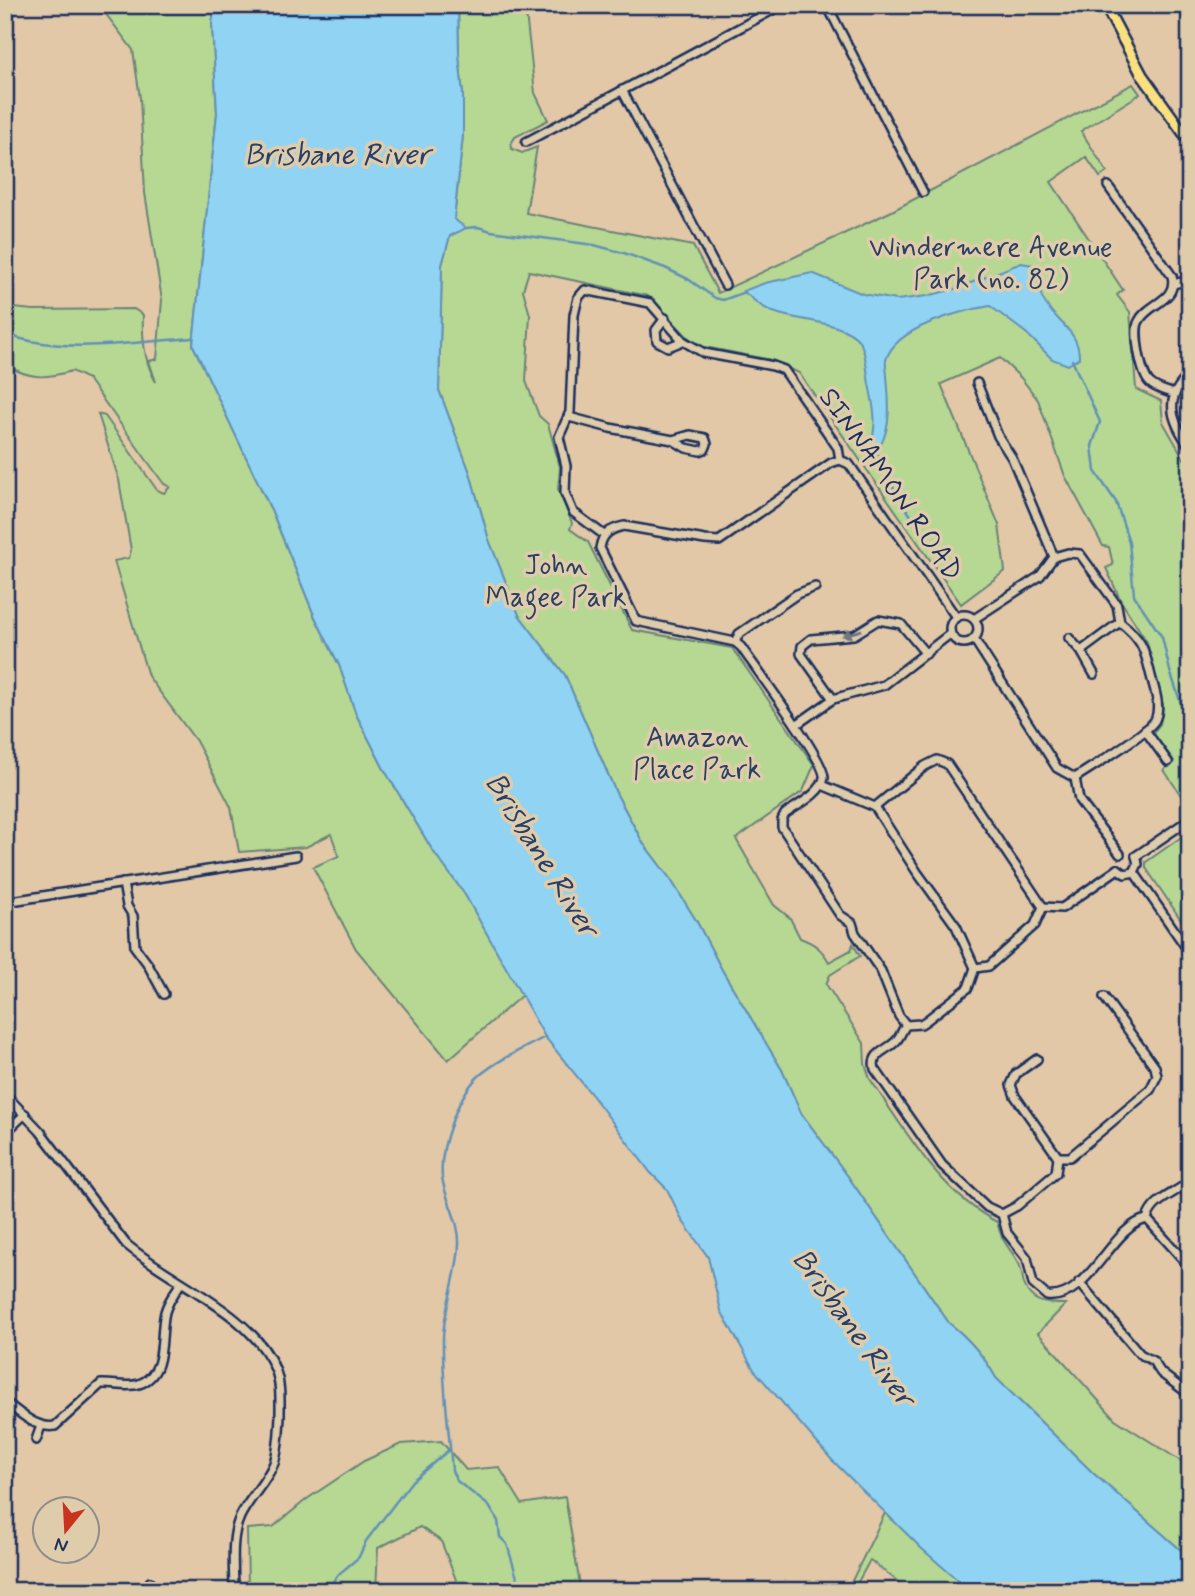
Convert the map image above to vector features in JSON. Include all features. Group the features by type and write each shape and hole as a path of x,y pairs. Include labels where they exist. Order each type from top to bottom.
{"main road":[{"path":"1105,5 1142,75 1190,142"}],"street":[{"path":"526,142 782,5"},
{"path":"827,5 923,192"},
{"path":"622,90 725,285"},
{"path":"1108,186 1172,276 1173,284 1167,298 1138,322 1136,333 1147,380 1154,386 1174,394"},
{"path":"1173,284 1190,280"},
{"path":"604,535 573,512 565,493 566,466 559,437 569,417 574,315 581,293 591,291 646,301 665,318 683,341 668,347 657,341 656,330 665,318"},
{"name":"SINNAMON ROAD","path":"683,341 704,353 781,368 838,448 840,460 849,464 956,617"},
{"path":"1190,375 1174,394 1172,407 1174,420 1190,447"},
{"path":"977,383 998,436 1012,458 1054,557"},
{"path":"569,417 673,440"},
{"path":"840,460 831,463 719,541 624,526 614,528 604,535 600,548 636,621 735,642 796,725 824,772 822,785 785,814 782,827 840,915 852,923 855,933 881,971 906,1025"},
{"path":"974,619 1040,576 1054,557 1068,553 1080,554 1117,605 1120,622 1144,646 1158,705 1155,720 1145,730 1075,778"},
{"path":"735,642 739,634 797,594 815,587"},
{"path":"965,615 974,619 978,627 974,639 960,643 950,634 950,625 956,617 965,615"},
{"path":"833,699 801,654 802,646 811,639 854,635 878,620 901,624 926,654"},
{"path":"1081,651 1120,622"},
{"path":"796,725 833,699 878,688 950,634"},
{"path":"1069,638 1081,651 1094,674"},
{"path":"974,639 1057,768 1075,778"},
{"path":"1145,730 1168,762"},
{"path":"875,807 925,766 937,760 947,764 1043,908"},
{"path":"1075,778 1079,800 1120,854"},
{"path":"822,785 875,807 956,926 975,968 968,988 922,1024 906,1025"},
{"path":"1136,856 1190,819"},
{"path":"1127,851 1136,856 1138,864 1134,872 1125,874 1118,869 1116,859 1120,854 1127,851"},
{"path":"5,902 296,856"},
{"path":"1043,908 1062,908 1118,869"},
{"path":"1134,872 1190,953"},
{"path":"122,883 127,906 133,916 135,947 147,962 164,994"},
{"path":"975,968 989,966 1035,925 1043,908"},
{"path":"1058,1157 1070,1157 1150,1090 1157,1076 1155,1067 1104,998"},
{"path":"906,1025 895,1043 876,1055 873,1062 875,1069 942,1165 987,1207 1002,1214"},
{"path":"1002,1214 1017,1206 1056,1174 1058,1157 1015,1096 1011,1085 1016,1074 1037,1059"},
{"path":"5,1094 25,1114 126,1244 141,1258 224,1311 254,1338 272,1362 279,1384 276,1454 268,1476 240,1516 236,1528 234,1591"},
{"path":"5,1133 25,1114"},
{"path":"1147,1219 1149,1211 1160,1200 1190,1181"},
{"path":"1002,1214 1007,1233 1027,1258 1033,1284 1047,1296 1060,1296 1079,1282 1131,1226 1147,1219"},
{"path":"1147,1219 1190,1267"},
{"path":"1079,1282 1140,1354 1153,1361 1161,1373 1190,1395"},
{"path":"9,1405 41,1426 55,1426 101,1384 128,1386 139,1384 151,1377 158,1367 164,1314 181,1283"},
{"path":"37,1440 41,1426"},
{"path":"144,1591 150,1582"}],"green space":[{"path":"99,5 215,5 212,24 217,113 193,345 273,514 314,615 339,665 356,714 384,769 433,851 464,893 522,995 448,1060 356,949 313,867 339,856 331,834 306,847 239,852 231,807 196,741 148,676 114,561 129,558 131,550 119,480 98,414 105,416 157,490 164,493 170,487 164,484 88,379 72,371 45,376 30,375 5,365 5,307 33,310 134,309 143,315 145,350 156,382 149,361 157,359 162,300 145,193 140,98 133,50"},
{"path":"458,5 525,5 535,93 548,120 515,137 511,144 512,149 522,153 537,147 526,213 693,246 718,293 890,212 1133,84 1140,94 1081,131 1107,172 1100,177 1086,157 1051,182 1123,290 1117,295 1130,312 1136,389 1161,401 1163,422 1190,469 1188,806 1164,770 1174,761 1153,733 1160,724 1163,705 1147,642 1121,601 1106,568 1113,565 1109,547 1103,546 1065,476 1038,400 1021,378 1000,358 941,384 999,525 1005,571 961,604 799,373 772,360 705,347 689,338 648,296 529,271 523,290 530,315 526,381 539,416 548,424 560,467 558,489 572,523 570,529 588,542 632,630 732,648 814,765 803,791 736,839 774,905 790,918 800,938 817,947 829,962 851,950 853,944 860,956 830,975 826,984 864,1043 865,1064 870,1079 925,1159 958,1195 997,1222 1003,1239 1019,1264 1024,1284 1031,1296 1040,1302 1066,1304 1038,1333 1115,1419 1190,1467 1190,1558 1093,1473 996,1378 976,1348 949,1323 801,1113 782,1070 722,970 697,922 671,880 643,843 616,793 565,675 519,615 489,540 470,473 439,390 442,265 454,220 463,135"},
{"path":"1190,831 1190,933 1146,868 1146,862"},
{"path":"441,1441 466,1470 499,1467 522,1504 565,1497 581,1591 452,1591 456,1580 441,1541 420,1527 378,1548 376,1591 248,1591 247,1529 273,1527 307,1499 364,1461 401,1444"},
{"path":"885,1513 970,1591 910,1591 870,1560 853,1591 847,1591"}],"water":[{"name":"Brisbane River","path":"215,5 458,5 463,135 454,219 466,228 450,236 442,265 439,390 470,473 489,540 519,615 565,675 616,793 643,843 671,880 697,922 722,970 782,1070 801,1113 949,1323 976,1348 996,1378 1093,1473 1190,1558 1190,1591 970,1591 921,1548 831,1459 754,1370 721,1311 708,1257 682,1220 667,1189 650,1172 545,1037 464,893 433,851 384,769 356,714 339,665 314,615 273,514 193,345 217,113 212,24"},
{"path":"1021,263 1033,265 1042,297 1075,339 1079,358 1068,365 1052,359 1026,333 990,306 930,322 902,338 892,348 886,360 888,421 880,446 873,448 873,406 860,342 845,330 834,326 774,312 743,291 765,283 812,273 863,294 897,300 958,288"}],"waterway":[{"path":"466,228 478,227 594,245 624,253 665,268 688,279 715,298 723,300 745,292"},
{"path":"5,334 27,340 74,346 193,338"},
{"path":"1072,360 1100,422 1092,446 1095,471 1116,502 1129,542 1134,595 1162,637 1170,671 1190,730"},
{"path":"874,445 886,475 916,524"},
{"path":"521,1591 507,1544 500,1537 498,1521 489,1506 457,1481 452,1471 443,1338 456,1268 459,1235 444,1186 442,1165 452,1122 472,1084 495,1064 545,1037"},
{"path":"325,1591 339,1574 359,1557 366,1541 412,1481 450,1449"}],"park label":[{"name":"Windermere Avenue Park (no. 82)","path":"991,264"},
{"name":"John Magee Park","path":"556,582"},
{"name":"Amazon Place Park","path":"697,754"}]}
